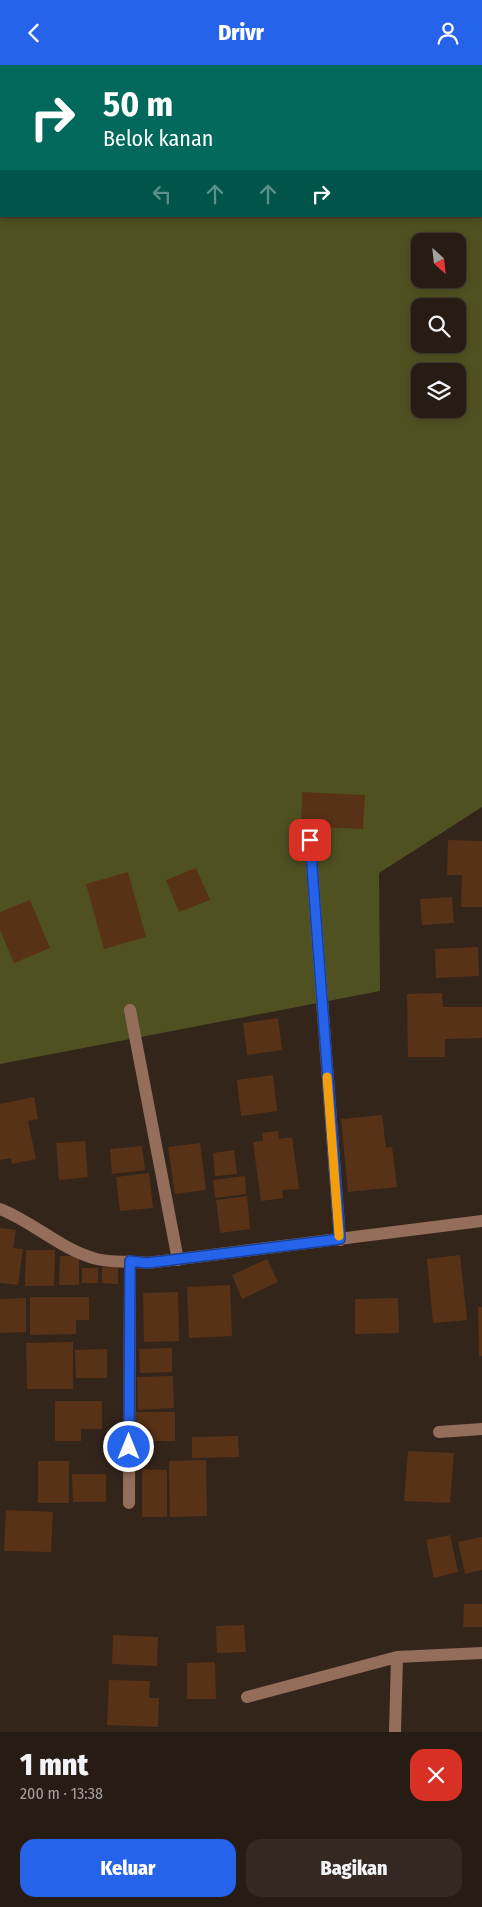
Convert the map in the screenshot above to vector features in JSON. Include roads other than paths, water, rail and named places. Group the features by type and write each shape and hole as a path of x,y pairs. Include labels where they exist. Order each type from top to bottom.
{"street":[{"path":"310,840 340,1239"},
{"path":"130,1009 178,1260"},
{"path":"0,1209 11,1213 67,1246 94,1259 147,1263 482,1221"},
{"path":"129,1503 130,1261"},
{"path":"439,1432 482,1429"},
{"path":"247,1697 397,1657 482,1653"},
{"path":"395,1732 397,1657"}]}
